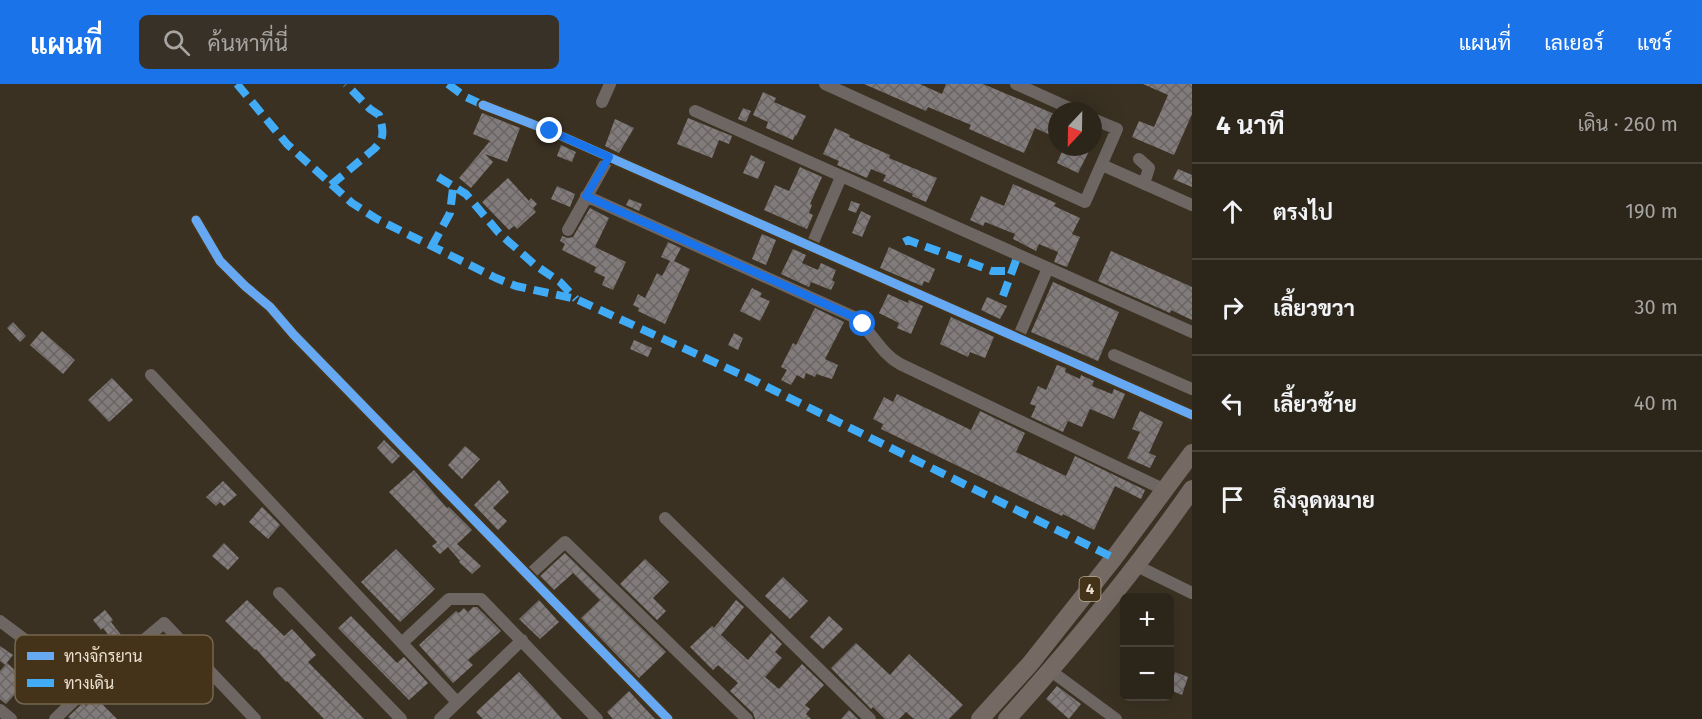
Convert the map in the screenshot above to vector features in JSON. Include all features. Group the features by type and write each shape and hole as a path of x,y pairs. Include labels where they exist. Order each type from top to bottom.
{"highway":[{"name":"4","path":"980,719 1030,664 1192,453"},
{"name":"4","path":"1007,719 1051,671 1190,498"}],"street":[{"path":"602,102 610,84"},
{"path":"825,84 1085,202 1117,129 1102,122"},
{"path":"1016,84 1056,102"},
{"path":"483,105 550,131 1192,415"},
{"path":"695,111 1192,332"},
{"path":"568,230 609,157"},
{"path":"1139,159 1149,168 1144,184"},
{"path":"1102,165 1192,205"},
{"path":"811,247 841,177"},
{"path":"586,196 854,317 873,335 883,351 894,360 1165,490"},
{"path":"196,220 212,249 231,273 270,307 294,335 668,719"},
{"path":"1018,338 1048,268"},
{"path":"1114,355 1192,389"},
{"path":"151,375 457,702"},
{"path":"665,518 870,719"},
{"path":"528,576 565,542 747,719"},
{"path":"1137,566 1192,593"},
{"path":"279,593 401,719"},
{"path":"403,642 449,600 481,599 597,719"},
{"path":"0,621 19,635"},
{"path":"150,635 164,623 175,635"},
{"path":"440,719 522,640"},
{"path":"1051,671 1116,719"},
{"path":"213,675 255,719"},
{"path":"55,719 70,704"},
{"path":"0,710 11,719"}],"building":[{"path":"864,84 920,84 942,94 946,84 983,84 1048,111 1048,134 1035,128 1024,153 969,129 971,125 928,107 926,111"},
{"path":"1143,84 1192,84 1192,114 1174,155 1132,137 1139,121 1154,127 1168,95"},
{"path":"763,92 776,98 774,102 806,116 793,140 766,128 768,122 753,115"},
{"path":"743,108 751,111 746,122 738,119"},
{"path":"482,113 520,128 507,162 485,154 493,162 471,188 459,178 490,141 473,134"},
{"path":"688,118 732,136 729,144 719,140 712,158 677,144"},
{"path":"615,119 634,128 619,153 605,146"},
{"path":"835,128 850,135 849,137 890,155 889,158 937,178 926,202 883,181 886,175 871,169 867,178 837,165 839,161 823,154"},
{"path":"561,145 576,152 572,162 557,156"},
{"path":"751,155 765,162 758,179 743,173"},
{"path":"1060,156 1086,156 1078,173 1057,163"},
{"path":"800,167 822,177 810,204 812,205 809,213 813,215 807,229 764,210 775,185 789,191"},
{"path":"1178,169 1192,175 1192,187 1173,179"},
{"path":"508,178 529,201 531,198 537,204 533,208 536,212 517,229 514,226 509,230 482,202"},
{"path":"1013,184 1056,203 1054,206 1080,218 1072,234 1080,237 1067,267 1054,262 1058,252 1039,244 1036,251 1013,239 1015,234 985,222 983,226 970,220 981,196 1004,206"},
{"path":"557,186 575,194 570,207 551,199"},
{"path":"629,199 642,204 639,211 626,205"},
{"path":"851,201 860,204 856,213 848,210"},
{"path":"590,208 609,218 595,247 626,262 613,290 602,285 605,277 594,272 596,267 562,250 565,244 560,241 562,236 573,237"},
{"path":"861,211 871,216 862,237 852,233"},
{"path":"762,234 776,240 766,265 752,259"},
{"path":"668,242 681,248 674,261 690,269 665,324 638,311 639,308 633,305 638,294 645,298 657,273 662,276 670,261 661,257"},
{"path":"889,247 935,269 929,283 924,281 922,286 880,268"},
{"path":"793,249 806,255 802,263 818,270 821,263 836,270 832,280 835,282 831,290 811,282 809,287 781,274"},
{"path":"1111,251 1192,287 1192,320 1171,310 1170,313 1098,281"},
{"path":"1053,282 1119,312 1098,361 1031,332"},
{"path":"752,288 762,293 760,297 770,301 760,321 740,311"},
{"path":"888,294 908,303 909,300 923,306 911,334 897,328 899,323 879,313"},
{"path":"987,297 1007,306 1000,319 981,310"},
{"path":"815,308 844,322 825,359 838,365 832,379 816,374 815,377 806,373 804,379 797,375 791,385 781,380 787,370 781,367 793,343 796,345"},
{"path":"951,317 994,337 985,358 970,352 968,357 940,344"},
{"path":"13,322 26,336 20,342 7,328"},
{"path":"42,331 75,360 63,374 30,345"},
{"path":"734,333 743,338 738,350 728,345"},
{"path":"634,340 652,348 648,357 630,349"},
{"path":"1057,365 1066,368 1065,372 1080,379 1081,375 1094,381 1092,386 1112,394 1114,389 1125,394 1114,419 1090,409 1082,427 1068,421 1063,432 1031,417 1036,406 1030,404 1038,386 1046,390"},
{"path":"112,378 133,400 109,422 88,400"},
{"path":"897,394 971,430 980,411 1025,433 1016,452 1066,476 1075,456 1145,490 1141,499 1115,486 1094,530 881,429 883,424 873,419 884,397 893,402"},
{"path":"1140,411 1163,422 1149,453 1156,456 1150,468 1127,458 1140,432 1132,429"},
{"path":"384,440 400,456 392,464 377,448"},
{"path":"465,446 480,459 462,479 448,465"},
{"path":"414,470 447,508 449,507 472,530 457,544 481,566 472,574 448,547 440,554 432,546 437,542 389,492"},
{"path":"499,480 509,492 493,508 507,521 498,530 474,505"},
{"path":"223,481 237,495 224,506 220,502 216,506 206,497"},
{"path":"262,507 280,525 268,539 249,522"},
{"path":"224,543 239,558 228,570 212,556"},
{"path":"396,549 435,589 400,622 361,582"},
{"path":"565,553 666,652 639,678 581,618 600,600 573,573 554,590 540,576"},
{"path":"645,559 669,582 653,598 666,611 657,620 620,584"},
{"path":"783,577 808,601 790,619 765,596"},
{"path":"247,600 284,636 292,629 316,655 308,662 364,719 324,719 256,649 225,621"},
{"path":"539,600 559,622 540,639 519,619"},
{"path":"736,600 744,607 721,635 748,660 771,633 782,644 775,652 782,658 765,677 779,689 802,664 824,685 805,705 810,709 806,714 811,719 755,719 753,713 730,691 738,683 718,665 713,670 690,647 712,626 714,628"},
{"path":"473,607 477,607 501,631 468,660 473,665 453,683 419,645 456,611 459,613 464,608 468,612"},
{"path":"105,610 121,635 108,635 93,620"},
{"path":"351,616 397,663 404,657 428,683 409,700 338,628"},
{"path":"829,616 843,629 823,649 810,637"},
{"path":"856,643 890,675 909,654 963,705 949,719 914,719 906,712 899,719 885,719 873,707 871,709 831,668"},
{"path":"0,646 13,655 5,665 0,661"},
{"path":"7,663 15,670 15,694 6,704 0,699 0,671"},
{"path":"519,672 562,719 483,719 476,712"},
{"path":"1175,672 1188,677 1182,695 1174,692"},
{"path":"1057,686 1081,704 1069,719 1046,699"},
{"path":"629,691 655,719 613,719 607,712"},
{"path":"82,704 86,706 102,704 117,719 70,719 68,717"},
{"path":"849,710 858,719 841,719"}],"marked path":[{"path":"237,84 287,144 352,203 377,219 496,278 516,286 576,299 751,379 1114,558"},
{"path":"331,185 374,149 382,137 379,115 346,84"},
{"path":"448,84 464,96 483,105"},
{"path":"438,177 466,194 499,233 535,265 560,282 576,299"},
{"path":"432,246 450,213 453,188"},
{"path":"904,242 908,240 992,271 1005,271 1014,267"},
{"path":"1003,296 1018,255"}],"cycle path":[{"path":"483,105 550,131 1192,415"},
{"path":"196,220 220,261 270,307 294,335 668,719"}],"route":[{"path":"550,131 609,157 586,196 854,317 863,324"}]}
